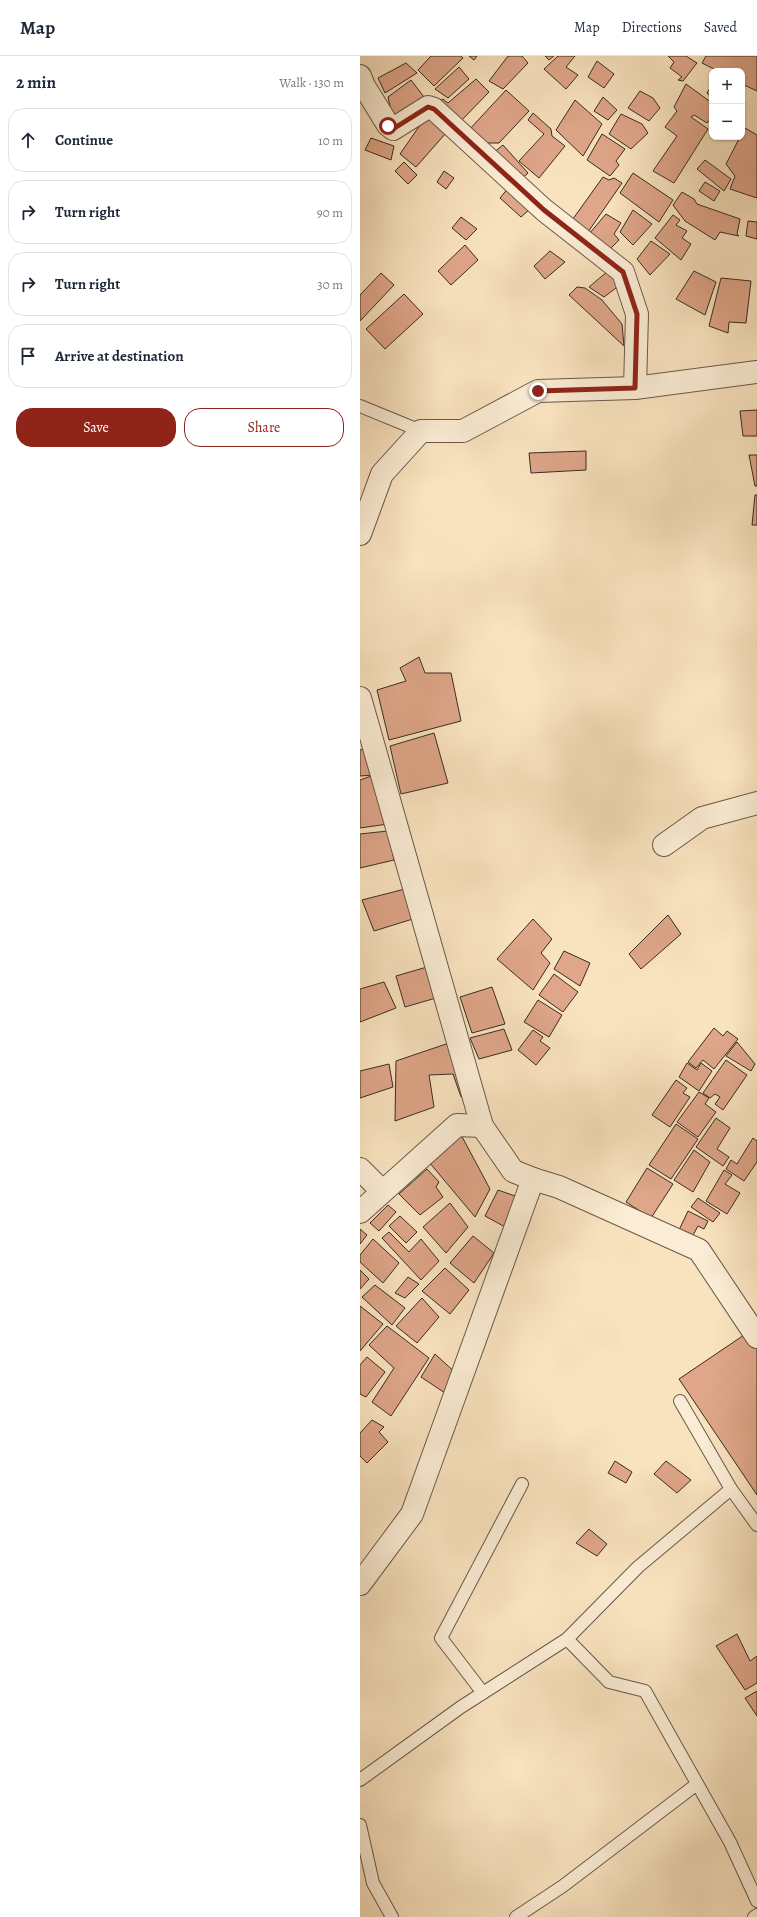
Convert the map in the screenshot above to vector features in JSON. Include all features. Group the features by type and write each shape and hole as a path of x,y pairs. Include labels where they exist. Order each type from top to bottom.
{"street":[{"path":"360,76 364,86 388,126 393,129 428,107 434,109 544,210 623,272 637,314 635,388"},
{"path":"360,534 382,474 421,431 462,431 538,391 635,388 757,372"},
{"path":"360,698 482,1126 513,1170 533,1179 558,1187 699,1250 757,1337"},
{"path":"664,845 702,818 757,803"},
{"path":"360,1212 457,1125 482,1126"},
{"path":"360,1169 382,1191"},
{"path":"360,1584 412,1514 533,1179"}],"lane":[{"path":"360,406 421,431"},
{"path":"680,1401 731,1489 757,1525"},
{"path":"483,1694 441,1638 522,1484"},
{"path":"360,1780 483,1694 567,1639 638,1567 731,1489"},
{"path":"567,1639 609,1682 645,1691 730,1842 757,1901"},
{"path":"516,1917 563,1886 697,1784"},
{"path":"360,1825 374,1883 392,1917"}],"building":[{"path":"431,56 461,56 463,58 434,86 418,70"},
{"path":"469,56 477,56 474,60"},
{"path":"508,56 522,56 528,63 503,89 489,81"},
{"path":"545,56 554,56 549,60"},
{"path":"558,56 575,56 566,67 578,75 566,89 544,69"},
{"path":"668,56 686,56 697,63 683,81 678,80 682,77 670,68 674,62"},
{"path":"706,56 757,56 757,91 745,85 745,68 712,68 702,63"},
{"path":"597,61 614,74 604,88 588,77"},
{"path":"406,63 417,73 385,93 378,78"},
{"path":"459,67 469,79 448,98 435,89"},
{"path":"476,79 489,92 458,124 436,104 443,99 448,103"},
{"path":"411,80 424,97 393,121 388,97"},
{"path":"686,84 709,101 709,121 707,123 694,115 691,117 708,129 674,183 653,171 677,136 665,127 677,111 674,107"},
{"path":"506,90 529,111 499,143 482,143 468,131"},
{"path":"640,91 653,98 660,108 649,121 628,108"},
{"path":"603,97 617,110 608,120 594,111"},
{"path":"575,100 602,124 583,156 556,130"},
{"path":"533,113 551,129 552,136 565,146 539,178 519,161 544,134 528,120"},
{"path":"621,114 642,124 648,133 631,149 609,134"},
{"path":"427,115 446,133 416,167 400,154"},
{"path":"745,128 757,135 757,198 730,189 735,176 726,164 738,140 745,140"},
{"path":"602,134 625,149 616,161 619,165 610,176 587,160"},
{"path":"371,138 394,146 391,160 365,150"},
{"path":"503,145 528,173 519,181 493,153"},
{"path":"705,160 731,179 724,191 697,169"},
{"path":"404,162 417,175 408,184 395,171"},
{"path":"444,171 454,178 446,189 437,182"},
{"path":"633,173 673,200 659,222 620,193"},
{"path":"603,177 609,180 614,178 622,183 586,235 570,223"},
{"path":"705,182 720,191 714,201 699,191"},
{"path":"509,187 529,210 521,217 500,198"},
{"path":"682,192 694,199 697,204 740,219 737,234 739,236 720,232 715,240 685,221 673,205"},
{"path":"633,210 652,224 633,245 620,232"},
{"path":"606,214 621,223 614,234 619,240 608,251 589,234"},
{"path":"673,215 680,220 676,225 687,231 682,238 691,244 681,260 655,238"},
{"path":"461,217 477,229 466,240 452,228"},
{"path":"748,221 757,222 757,239 746,236"},
{"path":"651,241 670,254 650,275 637,259"},
{"path":"465,245 478,260 451,285 438,271"},
{"path":"550,251 565,262 545,279 534,266"},
{"path":"608,271 620,285 604,297 589,287"},
{"path":"694,271 716,282 705,315 676,299"},
{"path":"381,273 394,285 360,321 360,295"},
{"path":"721,278 751,281 746,323 729,322 728,333 709,326"},
{"path":"577,287 585,288 602,300 622,324 624,346 569,295"},
{"path":"404,294 423,314 385,349 366,329"},
{"path":"757,410 757,436 743,436 740,411"},
{"path":"586,451 586,470 531,473 529,453"},
{"path":"749,455 757,455 757,486 755,486"},
{"path":"755,495 757,495 757,525 752,525"},
{"path":"419,657 425,673 451,673 461,721 389,740 377,690 406,681 400,668"},
{"path":"434,733 448,783 401,794 390,746"},
{"path":"370,747 374,775 360,776 360,750"},
{"path":"374,775 388,824 360,828 360,780"},
{"path":"388,831 394,860 360,868 360,834"},
{"path":"405,889 416,918 374,931 362,900"},
{"path":"668,915 681,934 641,969 629,954"},
{"path":"533,919 552,939 541,953 550,963 533,990 497,959"},
{"path":"564,951 590,963 580,986 554,969"},
{"path":"427,967 436,998 405,1007 396,976"},
{"path":"554,974 578,992 563,1012 539,995"},
{"path":"384,982 396,1008 360,1022 360,989"},
{"path":"492,987 505,1024 472,1033 460,997"},
{"path":"538,1000 562,1015 549,1037 524,1022"},
{"path":"714,1028 723,1036 727,1031 738,1039 714,1069 703,1060 696,1068 688,1062"},
{"path":"504,1029 512,1050 479,1059 470,1038"},
{"path":"533,1030 543,1037 540,1041 550,1048 536,1065 518,1050"},
{"path":"452,1042 467,1094 461,1097 453,1074 429,1075 434,1107 395,1121 396,1061"},
{"path":"737,1042 755,1064 751,1071 726,1056"},
{"path":"726,1060 747,1075 723,1110 715,1104 720,1097 715,1094 710,1098 703,1093"},
{"path":"687,1063 697,1070 701,1063 712,1071 699,1091 679,1077"},
{"path":"389,1064 393,1087 360,1098 360,1071"},
{"path":"676,1080 687,1088 683,1093 690,1097 670,1127 652,1115"},
{"path":"699,1092 709,1098 705,1104 716,1112 698,1137 677,1122"},
{"path":"716,1118 730,1128 717,1149 729,1157 723,1166 696,1147"},
{"path":"676,1124 698,1139 671,1179 649,1165"},
{"path":"459,1131 490,1189 475,1217 429,1162"},
{"path":"753,1138 757,1141 757,1162 744,1181 726,1169 731,1160 737,1164"},
{"path":"694,1150 710,1162 693,1192 674,1180"},
{"path":"647,1168 673,1184 651,1218 626,1202"},
{"path":"427,1169 439,1182 436,1187 443,1197 420,1215 399,1194"},
{"path":"724,1170 732,1175 725,1184 740,1193 727,1214 706,1201"},
{"path":"498,1190 518,1197 507,1228 485,1216"},
{"path":"698,1198 720,1213 713,1222 691,1207"},
{"path":"450,1203 468,1227 446,1253 423,1227"},
{"path":"388,1205 396,1212 379,1231 370,1223"},
{"path":"688,1211 708,1221 704,1229 698,1226 692,1237 679,1230"},
{"path":"400,1216 417,1232 406,1243 389,1226"},
{"path":"360,1229 367,1235 360,1244"},
{"path":"389,1232 409,1252 421,1239 439,1261 421,1280 382,1238"},
{"path":"473,1236 494,1253 474,1283 450,1263"},
{"path":"373,1239 399,1263 383,1283 360,1262 360,1255"},
{"path":"445,1268 469,1290 450,1314 422,1291"},
{"path":"360,1270 369,1279 360,1289"},
{"path":"408,1277 419,1284 405,1298 395,1293"},
{"path":"375,1285 405,1308 392,1325 362,1297"},
{"path":"422,1298 439,1317 417,1343 396,1326"},
{"path":"360,1306 383,1324 360,1351"},
{"path":"387,1326 429,1358 391,1416 372,1402 394,1368 369,1345"},
{"path":"747,1333 757,1348 757,1495 679,1379"},
{"path":"435,1354 458,1375 448,1395 421,1377"},
{"path":"367,1357 385,1372 366,1397 360,1394 360,1365"},
{"path":"372,1420 384,1427 379,1432 388,1442 367,1463 360,1456 360,1433"},
{"path":"615,1461 632,1472 626,1483 608,1473"},
{"path":"666,1461 691,1480 677,1493 654,1474"},
{"path":"589,1529 607,1544 597,1556 576,1543"},
{"path":"737,1634 750,1661 757,1656 757,1683 745,1690 716,1646"},
{"path":"757,1691 757,1716 745,1698"}],"route":[{"path":"388,126 393,129 428,107 434,109 544,210 623,272 637,314 635,388 538,391"}]}
